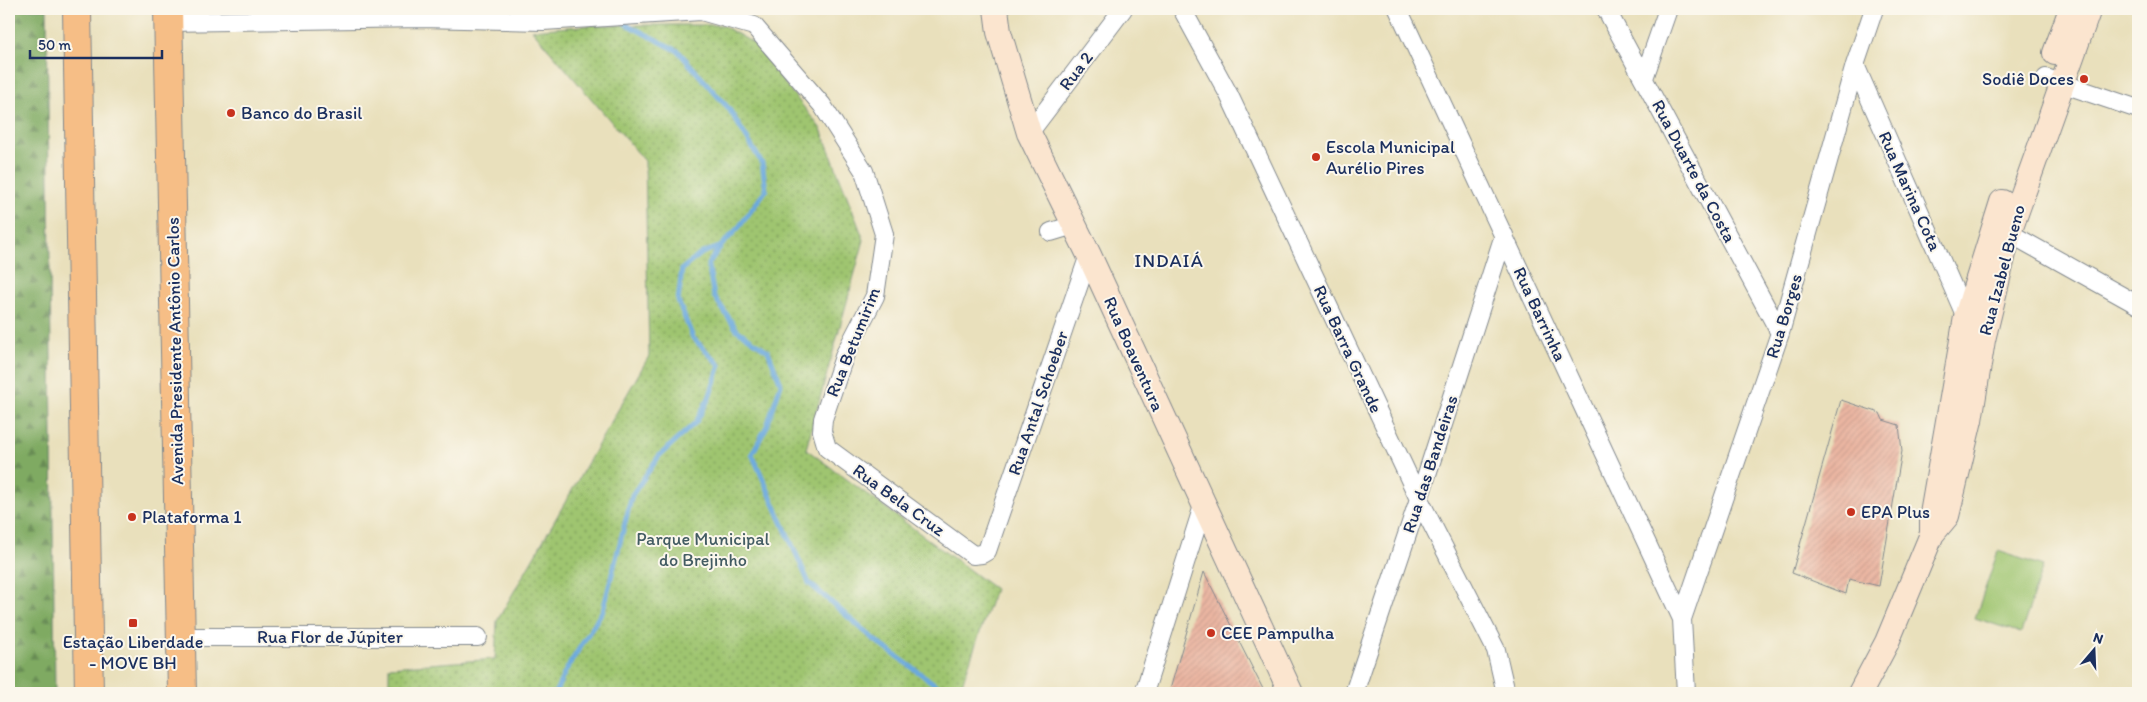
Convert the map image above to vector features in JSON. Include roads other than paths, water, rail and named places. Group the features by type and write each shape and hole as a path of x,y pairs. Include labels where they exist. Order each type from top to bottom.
{"highway":[{"path":"77,9 89,693"},
{"name":"Avenida Presidente Antônio Carlos","path":"168,16 182,693"}],"street":[{"name":"Rua Boaventura","path":"996,9 998,32 1029,133 1089,255 1203,506 1291,693"},
{"name":"Rua 2","path":"1029,133 1123,9"},
{"name":"Rua Barra Grande","path":"1182,9 1229,96 1419,499 1496,650 1506,693"},
{"name":"Rua Barrinha","path":"1398,9 1682,619"},
{"name":"Rua Duarte da Costa","path":"1606,9 1780,333"},
{"path":"1644,78 1668,9"},
{"name":"Rua Borges","path":"1682,619 1780,333 1854,64 1874,9"},
{"name":"Rua Izabel Bueno","path":"1860,693 1887,642 1932,534 1947,516 1970,420 2001,230 2054,80 2071,9"},
{"name":"Rua Izabel Bueno","path":"2054,80 2089,9"},
{"name":"Rua Betumirim","path":"168,16 422,18 701,11 754,26 822,104 864,171 884,234 875,296 845,354 822,419 822,431"},
{"name":"Rua Marina Cota","path":"1854,64 1964,292"},
{"path":"2054,80 2138,109"},
{"path":"1051,232 1074,225"},
{"path":"2001,230 2138,305"},
{"name":"Rua Izabel Bueno","path":"1932,534 1932,513 1966,317 1964,292 2001,230"},
{"name":"Rua das Bandeiras","path":"1354,693 1504,235"},
{"name":"Rua Antal Schoeber","path":"987,551 1089,255"},
{"path":"1966,317 1972,328 1975,340 1974,363 1966,405 1970,420"},
{"name":"Rua Bela Cruz","path":"822,431 827,448 973,555 982,554 987,551"},
{"path":"1144,693 1203,506"},
{"path":"1682,619 1686,693"},
{"name":"Rua Flor de Júpiter","path":"182,637 478,636"}],"waterway":[{"path":"626,24 678,51 729,109 762,163 766,190 739,227 721,246 708,264 714,296 737,330 768,351 781,384 767,426 752,454 809,583 876,641 947,693"},
{"path":"555,693 566,670 603,610 632,495 659,456 696,422 709,398 720,365 693,338 678,301 682,269 702,253 719,247"}],"place":[{"name":"Sodiê Doces","path":"2084,79"},
{"name":"Banco do Brasil","path":"231,113"},
{"name":"Escola Municipal Aurélio Pires","path":"1316,157"},
{"name":"EPA Plus","path":"1851,512"},
{"name":"Plataforma 1","path":"132,517"},
{"name":"Estação Liberdade - MOVE BH","path":"133,623"},
{"name":"CEE Pampulha","path":"1211,633"}],"district":[{"name":"INDAIÁ","path":"1169,260"}],"park label":[{"name":"Parque Municipal do Brejinho","path":"703,549"}]}
